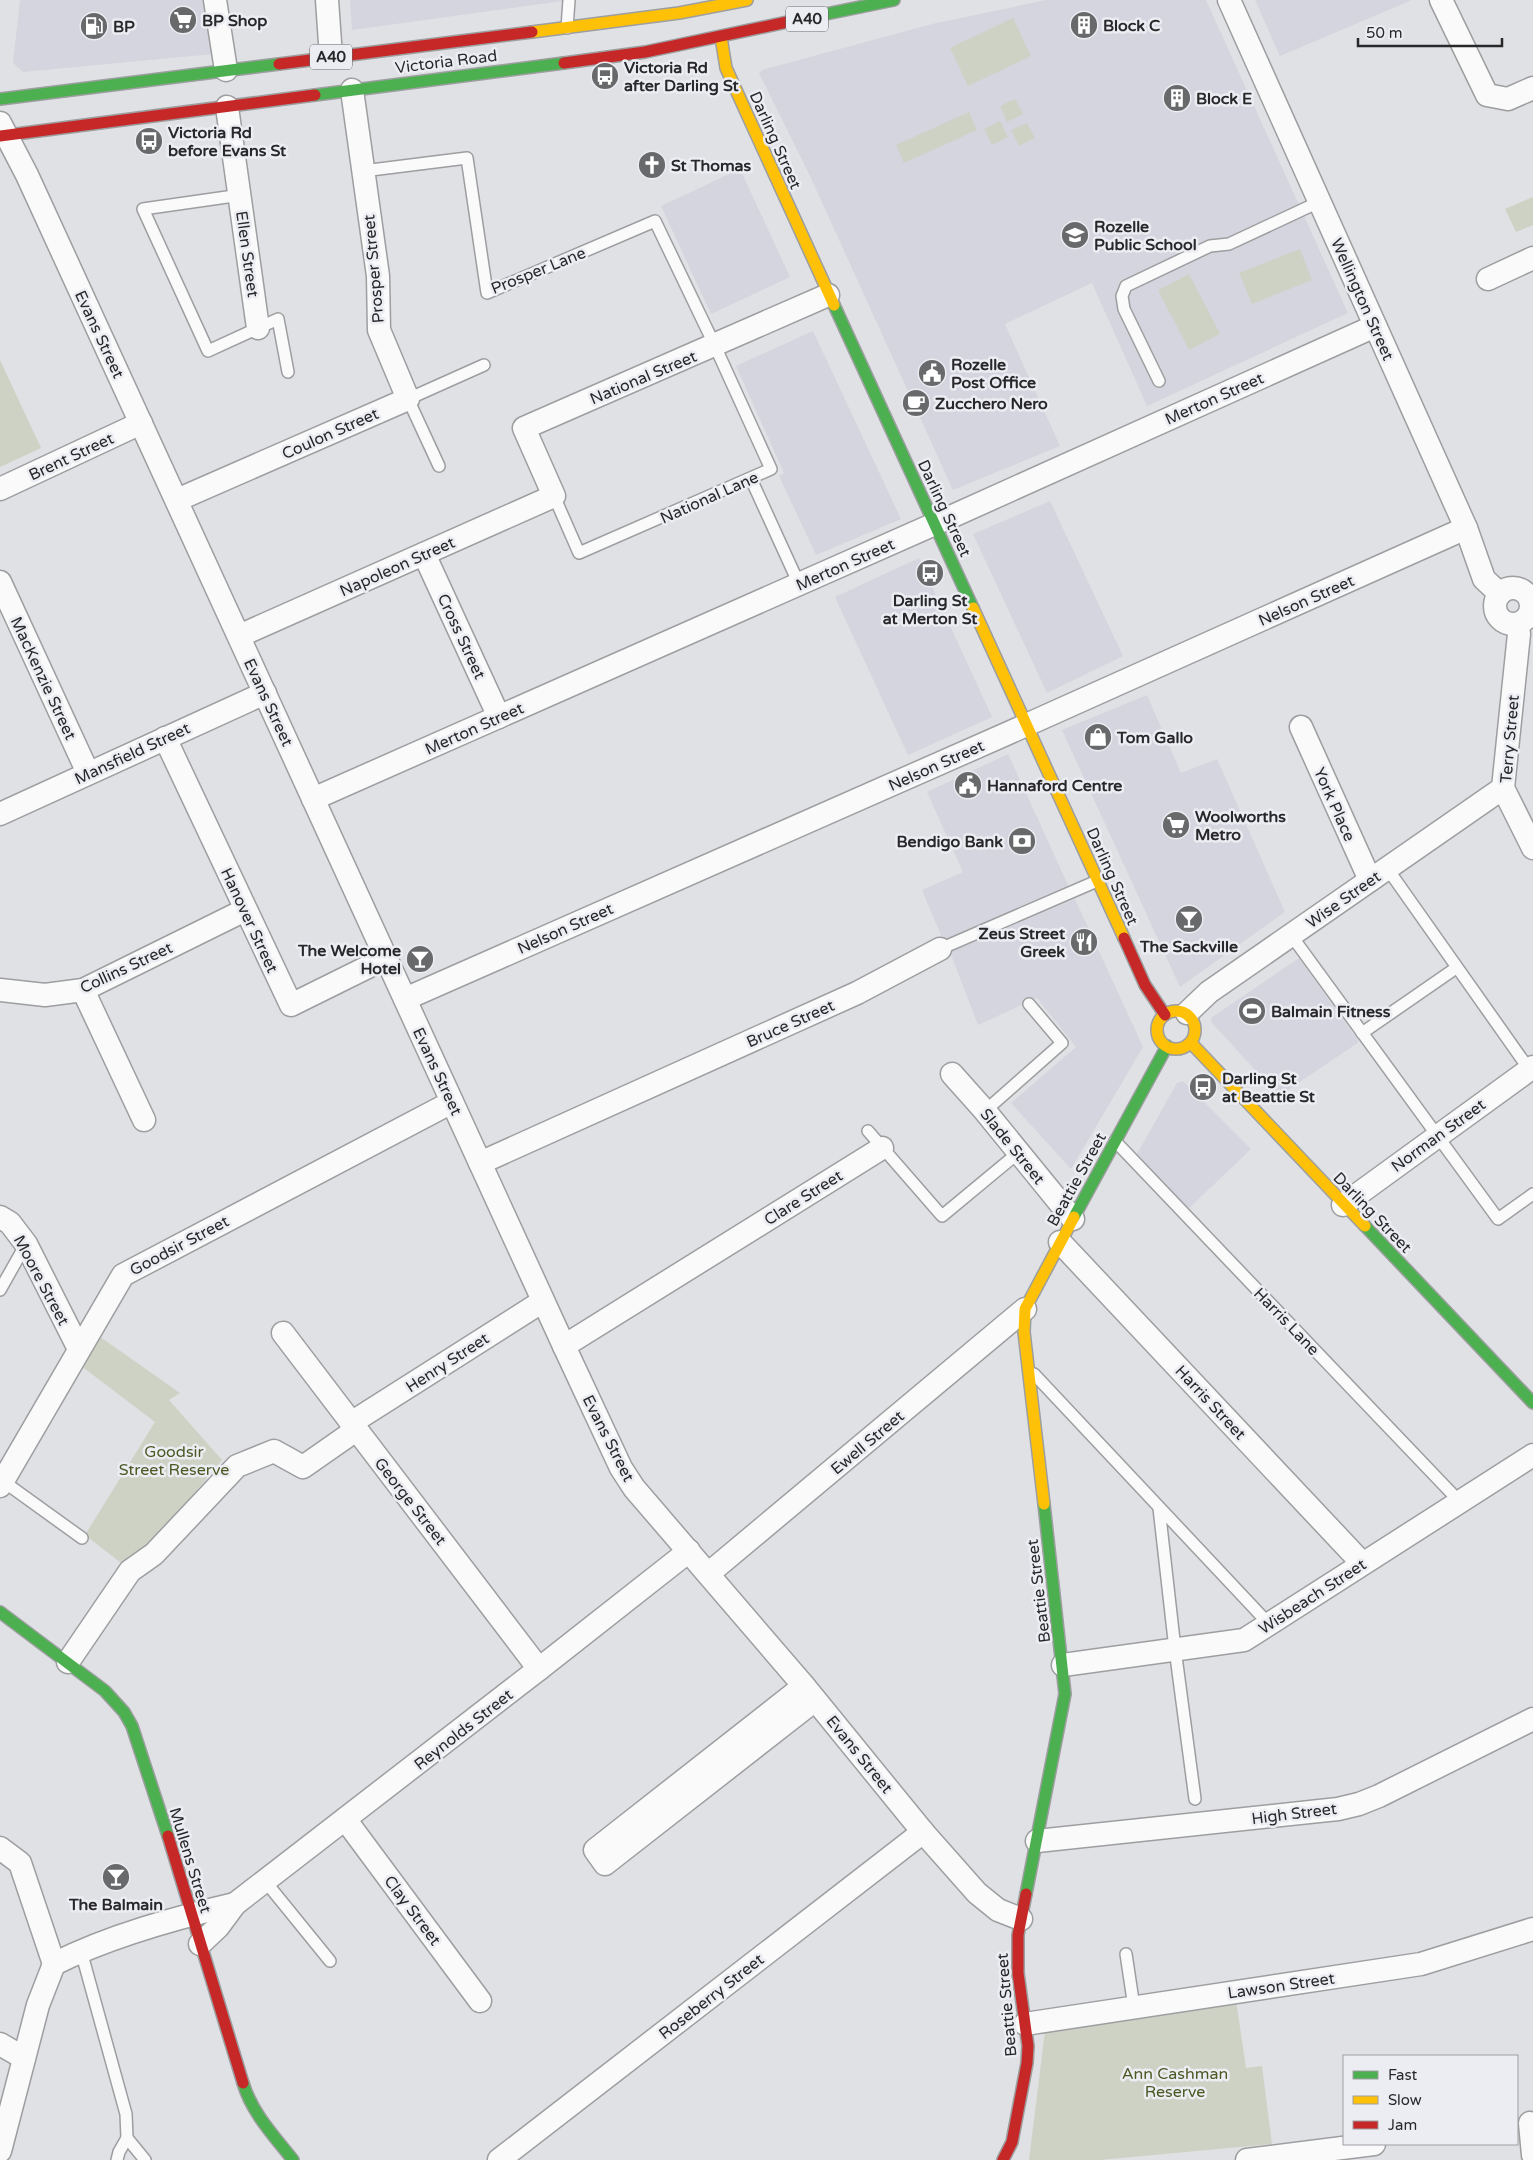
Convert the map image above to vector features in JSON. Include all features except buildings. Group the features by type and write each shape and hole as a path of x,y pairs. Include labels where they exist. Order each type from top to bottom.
{"main road":[{"name":"Victoria Road","path":"0,99 567,28 718,14 746,0"},
{"name":"Victoria Road","path":"2,132 227,107 645,52 894,0"},
{"name":"Darling Street","path":"718,14 726,68 828,295 1027,724 1145,986 1176,1014"},
{"path":"1176,1014 1191,1017 1195,1027 1191,1042 1179,1049 1167,1046 1162,1042 1157,1031 1158,1025 1176,1014"},
{"name":"Darling Street","path":"1191,1042 1343,1205 1533,1403"},
{"name":"Beattie Street","path":"1003,2160 1012,2142 1024,2081 1028,2046 1017,1954 1021,1918 1063,1708 1065,1688 1064,1665 1024,1332 1026,1309 1060,1242 1167,1046"},
{"name":"Mullens Street","path":"0,1612 105,1691 124,1712 132,1726 151,1782 248,2099 262,2122 293,2160"}],"street":[{"path":"215,0 226,70"},
{"path":"327,0 331,57"},
{"name":"Wellington Street","path":"1230,0 1466,528 1484,579 1500,594"},
{"path":"1442,0 1487,96 1508,99 1533,88"},
{"name":"Prosper Street","path":"352,90 378,276 379,330 408,399"},
{"name":"Ellen Street","path":"227,107 258,328"},
{"name":"Evans Street","path":"2,132 24,167 621,1468 634,1488 810,1693 923,1832 984,1901 998,1910 1021,1918"},
{"path":"1488,278 1533,258"},
{"name":"National Street","path":"554,496 524,428 716,346 828,295"},
{"name":"Merton Street","path":"313,799 935,524 1375,326"},
{"name":"Coulon Street","path":"177,500 408,399"},
{"name":"Brent Street","path":"0,489 141,423"},
{"name":"Napoleon Street","path":"239,636 554,496"},
{"name":"Nelson Street","path":"405,999 1466,528"},
{"name":"Cross Street","path":"424,554 499,717"},
{"name":"MacKenzie Street","path":"0,582 88,773"},
{"path":"1528,586 1531,613 1523,622 1517,625 1506,623 1497,616 1495,604 1500,594 1511,588 1528,586"},
{"name":"Terry Street","path":"1517,625 1519,634 1503,788 1533,848"},
{"name":"Mansfield Street","path":"0,814 265,693"},
{"name":"York Place","path":"1300,727 1379,874"},
{"name":"Hanover Street","path":"165,738 291,1005 386,958"},
{"name":"Wise Street","path":"1176,1014 1503,788"},
{"name":"Collins Street","path":"0,990 45,995 83,990 245,910"},
{"name":"Bruce Street","path":"480,1163 858,993 940,949"},
{"path":"83,990 144,1120"},
{"name":"Norman Street","path":"1343,1205 1436,1136 1532,1070"},
{"name":"Slade Street","path":"952,1074 985,1111 1073,1219"},
{"name":"Goodsir Street","path":"1,1482 122,1275 452,1102"},
{"name":"Clare Street","path":"564,1346 875,1140"},
{"name":"Moore Street","path":"0,1217 10,1223 26,1244 79,1349"},
{"name":"Harris Street","path":"1060,1242 1362,1563"},
{"name":"Henry Street","path":"68,1662 130,1571 154,1554 237,1466 274,1451 303,1467 353,1427 543,1301"},
{"name":"Ewell Street","path":"708,1574 1026,1309"},
{"name":"George Street","path":"283,1333 539,1669"},
{"name":"Wisbeach Street","path":"1064,1665 1244,1640 1533,1455"},
{"name":"Reynolds Street","path":"200,1944 218,1927 234,1904 345,1820 689,1551"},
{"path":"699,1779 810,1693"},
{"name":"High Street","path":"1037,1841 1338,1809 1359,1804 1533,1719"},
{"name":"Clay Street","path":"345,1820 480,2001"},
{"name":"Roseberry Street","path":"499,2160 923,1832"},
{"path":"0,1848 20,1863 54,1964 38,2006 0,2151"},
{"name":"Reynolds Street","path":"54,1964 81,1951 191,1914 234,1904"},
{"name":"Lawson Street","path":"1026,2024 1422,1964 1533,1929"},
{"path":"0,2044 24,2058"},
{"path":"1527,2124 1533,2155"},
{"path":"1247,2160 1315,2156 1369,2145"}],"lane":[{"path":"567,28 570,0"},
{"name":"Prosper Lane","path":"363,171 467,158 486,294 655,221 716,346"},
{"path":"240,195 144,209 208,351 278,320 288,372"},
{"path":"1158,381 1124,309 1122,296 1126,286 1210,246 1230,244 1319,202"},
{"name":"National Lane","path":"554,496 579,553 771,469 716,346"},
{"name":"Coulon Street","path":"408,399 484,365"},
{"name":"Prosper Street","path":"408,399 439,466"},
{"path":"751,479 799,584"},
{"path":"1379,874 1456,968 1532,1070"},
{"name":"Bruce Street","path":"940,949 1097,881"},
{"path":"1291,935 1498,1219 1533,1194"},
{"path":"1362,1033 1456,968"},
{"path":"985,1111 1062,1043 1029,1004"},
{"name":"Clare Street","path":"875,1140 942,1216 1018,1153"},
{"name":"Harris Lane","path":"1116,1141 1459,1501"},
{"path":"0,1290 26,1244"},
{"path":"1028,1367 1269,1624"},
{"path":"1,1482 82,1538"},
{"path":"1159,1508 1174,1649 1195,1799"},
{"path":"265,1881 330,1961"},
{"path":"81,1951 126,2114 127,2138 117,2160"},
{"path":"1126,1954 1134,2007"},
{"path":"127,2138 145,2160"}],"shaded area":[{"path":"20,0 204,0 213,54 23,72 13,63"},
{"path":"350,0 570,0 352,30"},
{"name":"Rozelle Public School","path":"1046,0 1206,0 1348,313 1147,406 1092,283 1005,324 1060,446 953,490 809,174 759,73 762,70 932,24"},
{"path":"1255,0 1412,0 1280,56"},
{"path":"740,169 790,277 711,314 661,206"},
{"path":"813,331 901,519 816,555 779,476 784,473 736,366"},
{"path":"1050,501 1123,656 1047,693 973,534"},
{"path":"919,558 992,717 908,755 835,597"},
{"path":"1147,695 1181,773 1217,759 1285,912 1180,987 1062,730"},
{"path":"1008,754 1069,887 943,940 922,890 963,872 927,792"},
{"path":"1075,899 1143,1047 1071,1169 1011,1103 1076,1047 1037,998 978,1025 950,952"},
{"path":"1299,958 1359,1042 1279,1096 1212,1023 1211,1018"},
{"path":"1183,1081 1251,1149 1188,1209 1137,1154 1177,1083"}],"green space":[{"path":"1013,18 1031,56 968,86 950,48"},
{"path":"1015,99 1023,114 1007,122 1000,106"},
{"path":"969,112 977,130 904,163 896,145"},
{"path":"1000,121 1008,137 992,145 984,129"},
{"path":"1027,123 1035,138 1019,146 1011,130"},
{"path":"1533,197 1533,225 1516,232 1505,209"},
{"path":"1300,249 1312,280 1252,304 1239,273"},
{"path":"1189,274 1220,334 1189,350 1158,290"},
{"path":"0,360 41,448 0,467"},
{"name":"Goodsir Street Reserve","path":"96,1334 180,1393 169,1400 222,1460 145,1553 125,1566 85,1535 155,1422 76,1362"},
{"name":"Ann Cashman Reserve","path":"1236,2000 1246,2068 1262,2066 1272,2144 1100,2160 1029,2160 1045,2031"}],"traffic: fast":[{"path":"792,21 894,0"},
{"path":"315,95 564,63"},
{"path":"0,99 279,64"},
{"path":"834,305 973,608"},
{"path":"1074,1217 1167,1046"},
{"path":"1365,1226 1533,1403"},
{"path":"1026,1894 1065,1694 1044,1504"},
{"path":"0,1612 105,1691 124,1712 132,1726 168,1836"},
{"path":"243,2083 258,2114 293,2160"}],"traffic: slow":[{"path":"532,32 679,13 747,0"},
{"path":"721,37 726,68 834,305"},
{"path":"973,608 1124,938"},
{"path":"1176,1011 1183,1012 1189,1017 1194,1023 1195,1030 1194,1037 1189,1043 1183,1048 1176,1049 1169,1048 1163,1043 1158,1037 1157,1030 1158,1023 1163,1017 1169,1012 1176,1011"},
{"path":"1191,1043 1365,1226"},
{"path":"1044,1504 1024,1332 1025,1309 1074,1217"}],"traffic: jam":[{"path":"564,63 645,52 792,21"},
{"path":"279,64 532,32"},
{"path":"0,136 315,95"},
{"path":"1124,938 1145,985 1165,1015"},
{"path":"168,1836 243,2083"},
{"path":"1003,2160 1012,2142 1027,2063 1028,2046 1018,1973 1018,1935 1026,1894"}],"place":[{"name":"BP Shop","path":"183,20"},
{"name":"Block C","path":"1084,25"},
{"name":"BP","path":"94,26"},
{"name":"Victoria Rd after Darling St","path":"605,76"},
{"name":"Block E","path":"1177,98"},
{"name":"Victoria Rd before Evans St","path":"149,141"},
{"name":"St Thomas","path":"652,165"},
{"name":"Rozelle Public School","path":"1075,235"},
{"name":"Rozelle Post Office","path":"932,373"},
{"name":"Zucchero Nero","path":"916,403"},
{"name":"Darling St at Merton St","path":"930,573"},
{"name":"Tom Gallo","path":"1098,737"},
{"name":"Hannaford Centre","path":"968,785"},
{"name":"Woolworths Metro","path":"1176,825"},
{"name":"Bendigo Bank","path":"1022,841"},
{"name":"The Sackville","path":"1189,919"},
{"name":"Zeus Street Greek","path":"1084,942"},
{"name":"The Welcome Hotel","path":"420,959"},
{"name":"Balmain Fitness","path":"1252,1011"},
{"name":"Darling St at Beattie St","path":"1203,1087"},
{"name":"The Balmain","path":"116,1877"}]}
